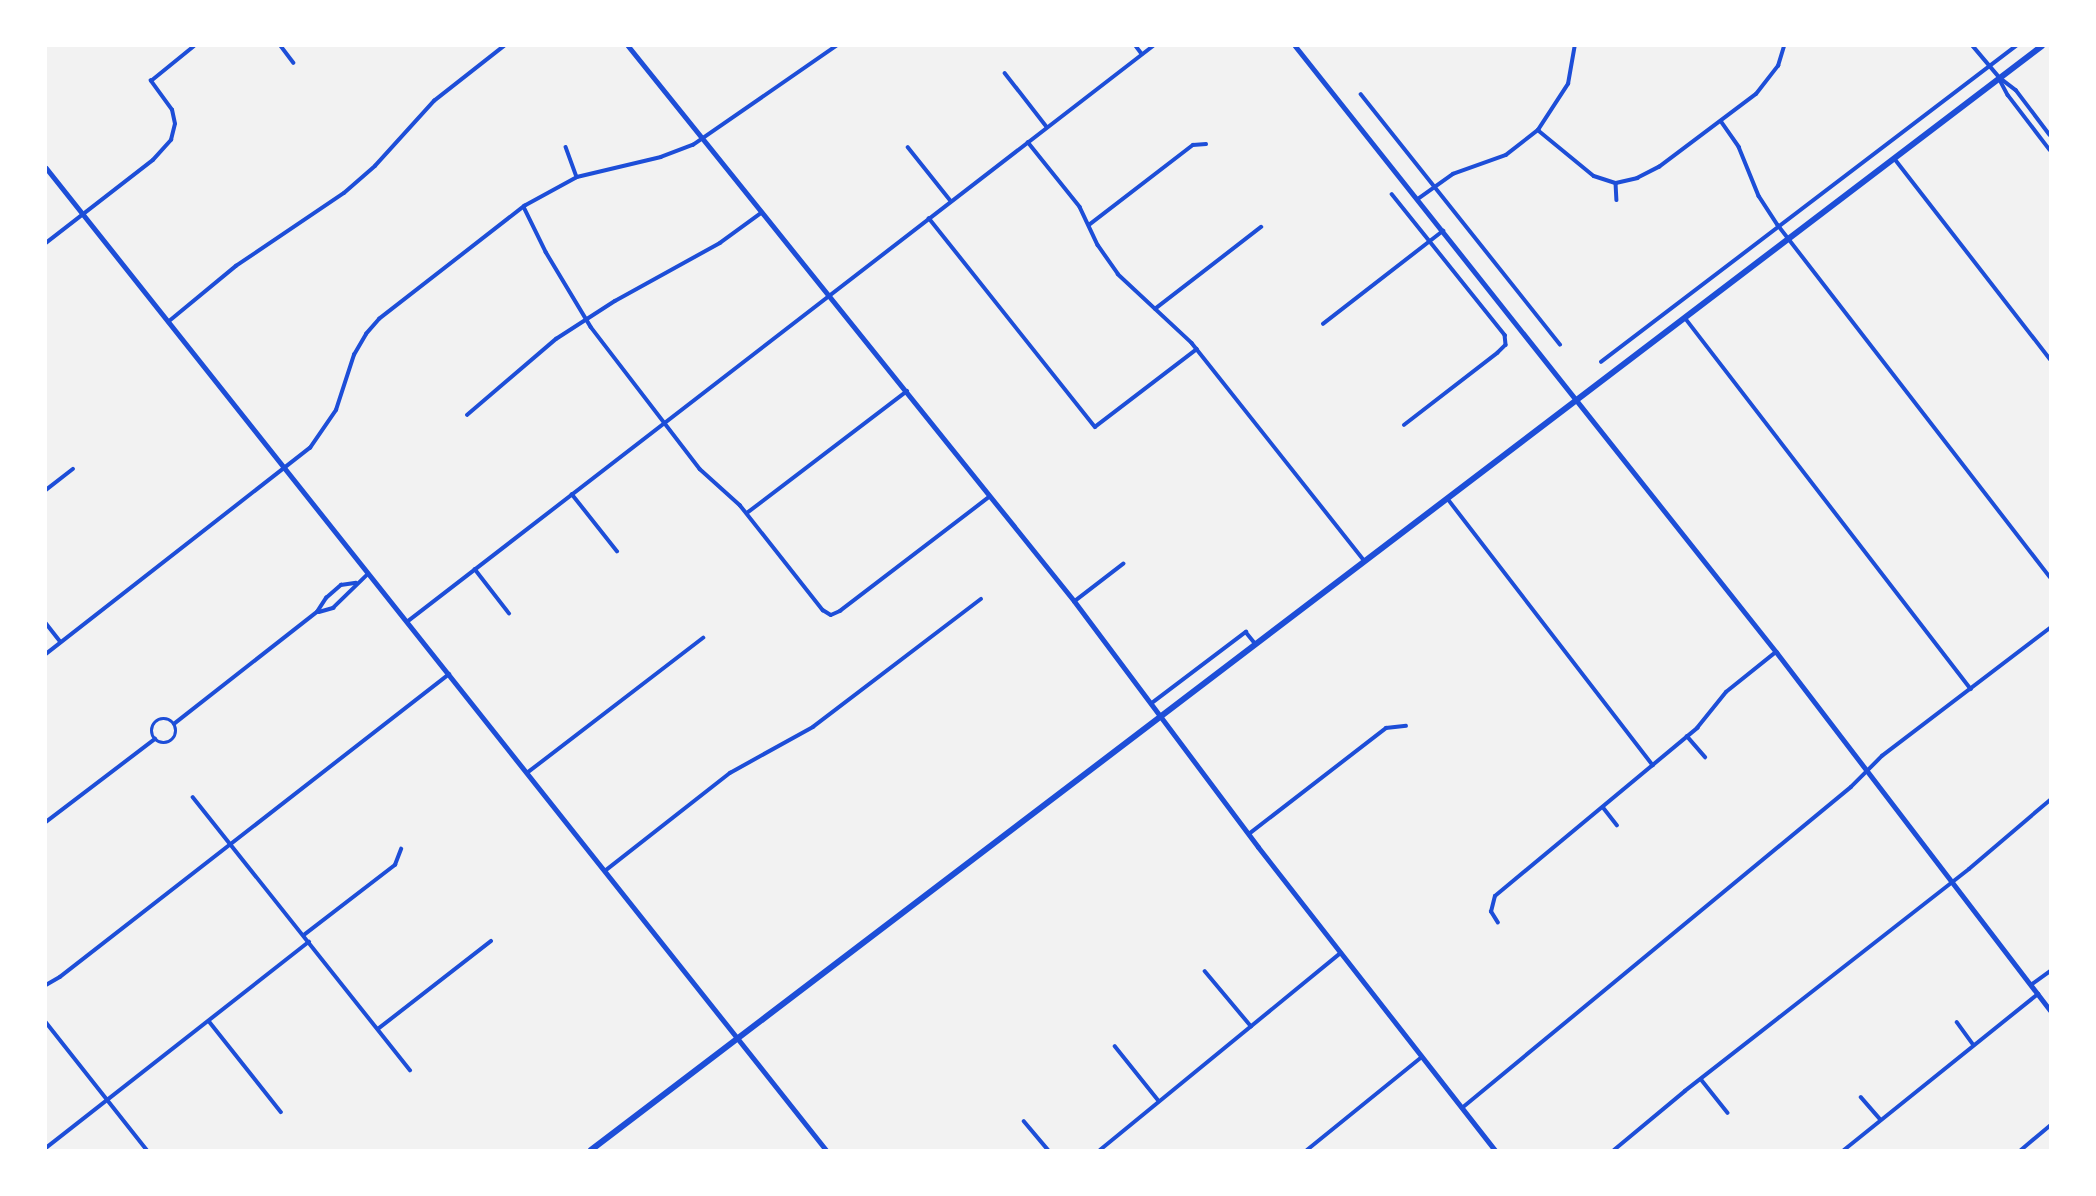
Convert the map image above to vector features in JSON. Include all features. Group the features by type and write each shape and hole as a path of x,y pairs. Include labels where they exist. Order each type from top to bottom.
{"main road":[{"path":"628,46 705,138 761,213 908,391 989,497 1074,601 1249,834 1494,1150"},
{"path":"1295,46 1776,652 2050,1010"},
{"path":"591,1150 2042,46"},
{"path":"46,169 826,1150"}],"street":[{"path":"46,243 153,160 171,140 174,124 172,110 150,81 194,46"},
{"path":"281,46 294,63"},
{"path":"168,322 236,267 344,193 374,166 434,101 504,46"},
{"path":"46,654 285,469 320,436 336,410 360,343 372,327 524,206 577,177 661,157 705,138 836,46"},
{"path":"1136,46 1142,54"},
{"path":"407,622 1153,46"},
{"path":"1418,199 1453,174 1506,155 1538,130 1568,84 1575,46"},
{"path":"1538,130 1576,165 1594,176 1616,183 1659,167 1764,86 1777,66 1784,46"},
{"path":"1973,46 2000,78 2016,90 2050,135"},
{"path":"1601,362 2016,46"},
{"path":"1005,72 1047,127"},
{"path":"2000,78 2008,95 2050,150"},
{"path":"1361,94 1560,344"},
{"path":"1721,121 1739,147 1759,196 1778,225 2050,577"},
{"path":"1028,142 1072,197 1118,274 1197,349 1365,562"},
{"path":"1089,225 1193,145 1206,144"},
{"path":"908,146 951,201"},
{"path":"566,147 577,177"},
{"path":"1894,158 2050,359"},
{"path":"1616,183 1617,200"},
{"path":"1392,194 1505,335 1506,345 1405,425"},
{"path":"524,206 546,252 586,319 663,424 700,469 747,513 823,610 831,615 840,611 989,497"},
{"path":"467,415 523,365 586,319 726,240 761,213"},
{"path":"929,218 1095,427 1197,349"},
{"path":"1156,309 1261,227"},
{"path":"1323,324 1443,231"},
{"path":"1685,318 1970,689"},
{"path":"747,513 908,391"},
{"path":"46,491 73,469"},
{"path":"572,494 617,551"},
{"path":"1448,499 1653,765"},
{"path":"1074,601 1124,564"},
{"path":"475,569 509,613"},
{"path":"317,612 332,608 368,574"},
{"path":"174,724 317,612 326,598 341,585 356,583"},
{"path":"605,871 739,766 823,720 981,599"},
{"path":"46,623 61,642"},
{"path":"1462,1108 1866,771 2050,628"},
{"path":"1152,703 1246,632 1256,644"},
{"path":"527,774 703,638"},
{"path":"1498,923 1491,912 1495,896 1687,736 1710,714 1726,692 1776,652"},
{"path":"46,985 60,977 449,674"},
{"path":"161,719 174,724 176,730 170,742 163,744 155,738 152,729 155,723 161,719"},
{"path":"1249,834 1386,728 1406,726"},
{"path":"1687,736 1705,757"},
{"path":"46,822 155,738"},
{"path":"193,797 410,1070"},
{"path":"1614,1150 2050,800"},
{"path":"1603,807 1617,825"},
{"path":"303,935 395,865 401,849"},
{"path":"378,1030 491,941"},
{"path":"46,1148 309,942"},
{"path":"1100,1150 1341,953"},
{"path":"1205,971 1251,1026"},
{"path":"2031,985 2050,971"},
{"path":"1844,1150 2038,994"},
{"path":"209,1021 281,1112"},
{"path":"46,1022 147,1150"},
{"path":"1956,1022 1973,1044"},
{"path":"1115,1046 1159,1101"},
{"path":"1307,1150 1422,1057"},
{"path":"1701,1078 1728,1113"},
{"path":"1861,1097 1880,1119"},
{"path":"1024,1121 1048,1150"},
{"path":"2021,1150 2050,1126"},
{"path":"1620,1145 1625,1150"}]}
